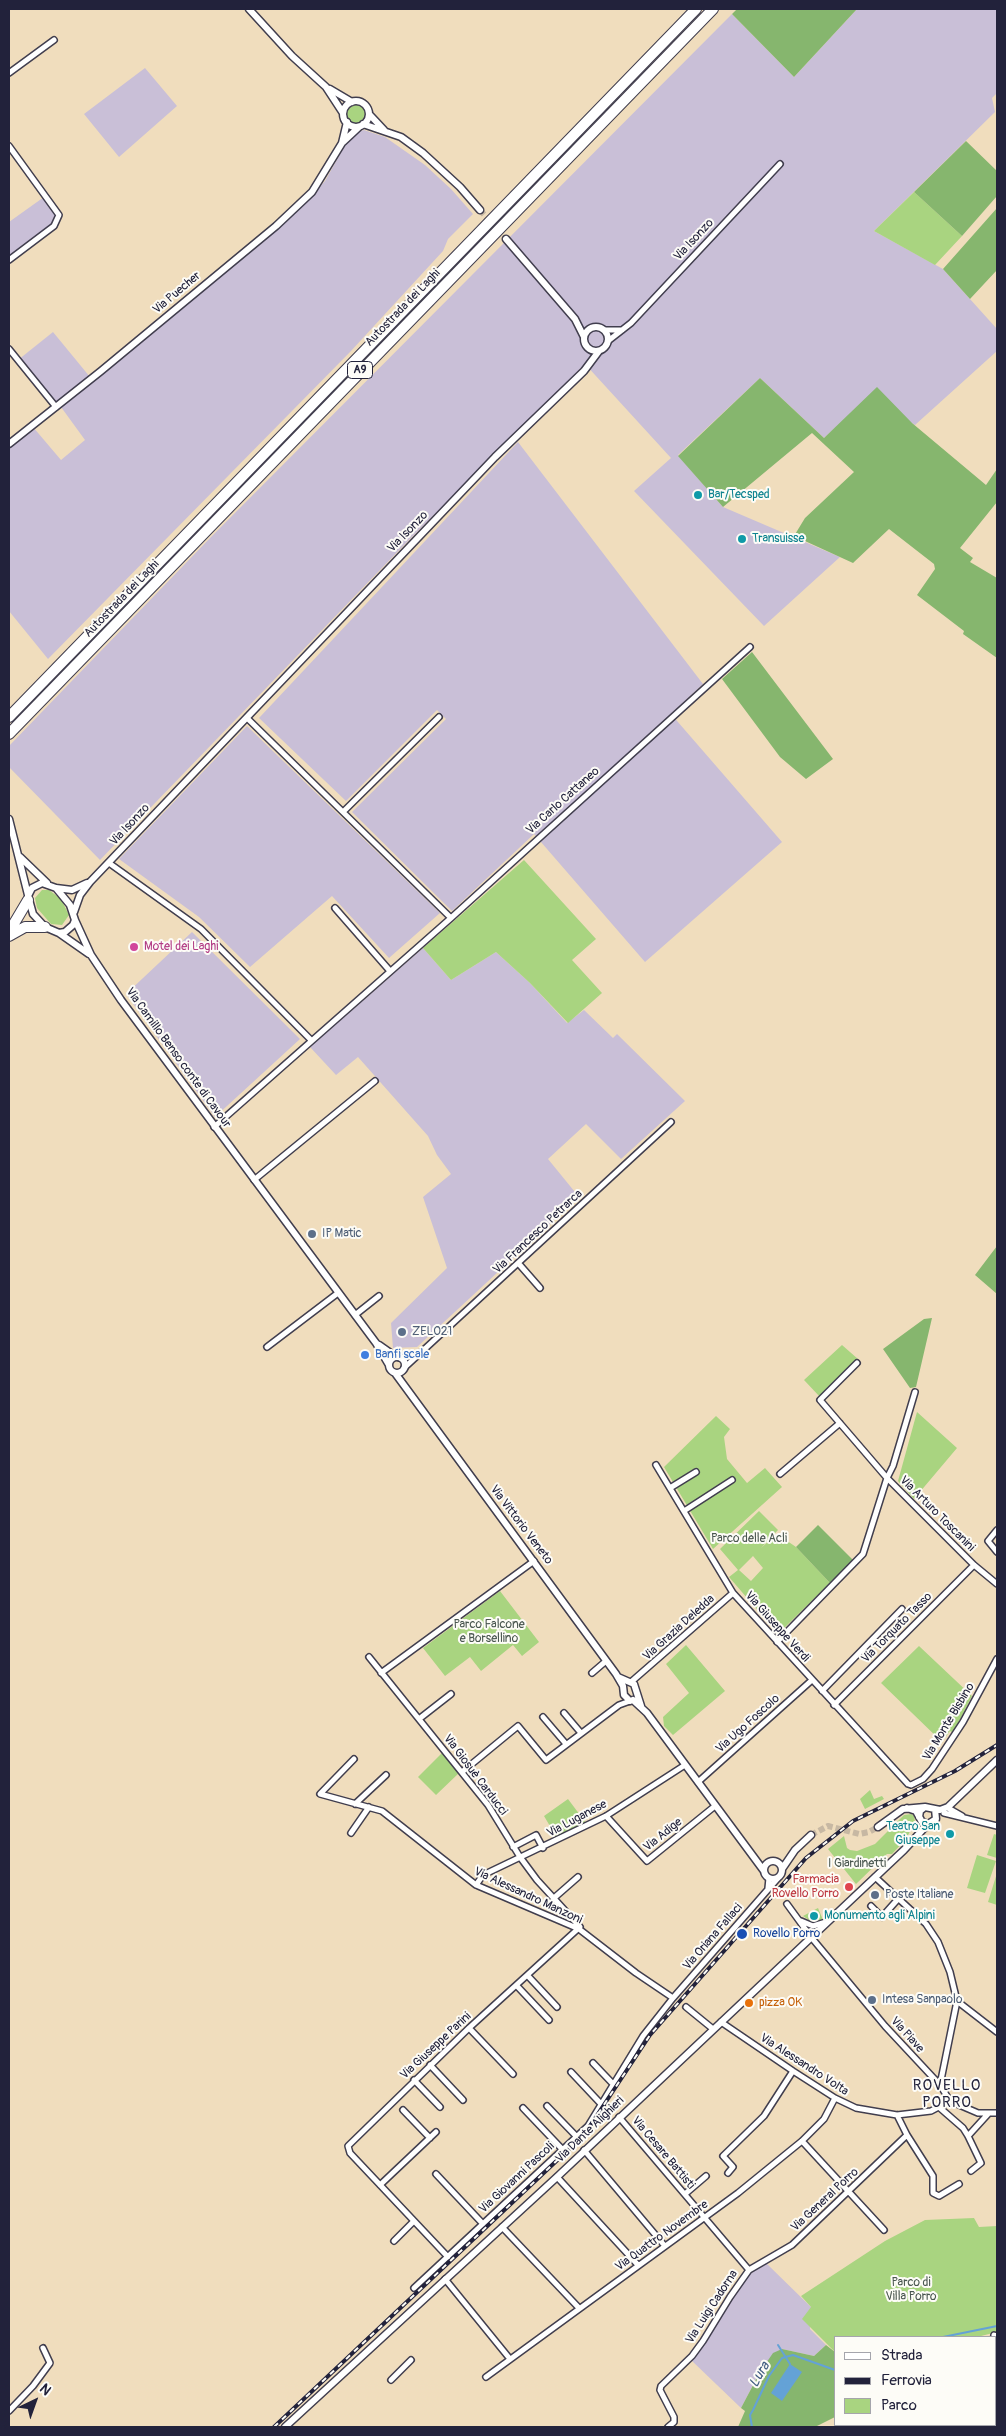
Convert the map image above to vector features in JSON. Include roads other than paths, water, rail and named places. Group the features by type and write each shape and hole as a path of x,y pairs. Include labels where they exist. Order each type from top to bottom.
{"highway":[{"name":"Autostrada dei Laghi","path":"9,717 696,9"},
{"name":"Autostrada dei Laghi","path":"9,734 713,9"},
{"path":"9,740 61,685 93,647"},
{"path":"9,934 28,898"},
{"path":"9,934 25,927 46,927"}],"street":[{"path":"249,9 292,56 326,88 347,122 401,137 423,153 460,187 480,210"},
{"path":"9,73 54,40"},
{"path":"326,88 352,102 363,104 384,131"},
{"path":"343,113 346,106 352,102"},
{"path":"361,126 369,114"},
{"name":"Via Puecher","path":"342,143 347,122"},
{"name":"Via Puecher","path":"9,444 283,219 312,192 342,143 361,126"},
{"path":"9,146 59,215 54,226 9,260"},
{"name":"Via Isonzo","path":"608,341 623,330 780,164"},
{"path":"506,239 575,318 588,348 588,365"},
{"path":"575,318 592,328 623,330"},
{"path":"584,336 592,328"},
{"path":"588,348 599,351 606,346 608,341 604,330"},
{"path":"9,349 56,407"},
{"name":"Via Isonzo","path":"74,916 80,895 90,882 495,456 588,365 599,351"},
{"name":"Via Carlo Cattaneo","path":"214,1127 451,918 750,647"},
{"path":"343,812 439,717"},
{"path":"247,718 451,918"},
{"path":"9,819 33,914 46,927 59,933 69,930 74,916 67,900 19,856"},
{"path":"109,863 201,929 311,1040"},
{"name":"Via Isonzo","path":"56,888 72,890 90,882"},
{"path":"28,898 37,884 48,884"},
{"path":"335,908 390,971"},
{"name":"Via Camillo Benso conte di Cavour","path":"74,916 91,955 254,1180"},
{"name":"Via Camillo Benso conte di Cavour","path":"59,933 91,955"},
{"path":"375,1081 254,1180 376,1343 395,1373 403,1369 404,1362 376,1343"},
{"name":"Via Francesco Petrarca","path":"403,1369 671,1122"},
{"path":"519,1264 540,1288"},
{"path":"267,1347 338,1293"},
{"path":"355,1316 379,1296"},
{"path":"389,1365 392,1358 417,1355"},
{"name":"Via Arturo Toscanini","path":"858,1363 820,1400 887,1478 974,1565 997,1584"},
{"name":"Via Vittorio Veneto","path":"403,1369 406,1387"},
{"name":"Via Vittorio Veneto","path":"395,1373 606,1661 618,1677 627,1683"},
{"path":"777,1642 862,1554 887,1478 894,1466 914,1392"},
{"path":"780,1474 840,1423"},
{"name":"Via Giuseppe Verdi","path":"656,1465 733,1593 908,1784"},
{"path":"670,1488 696,1472"},
{"path":"684,1511 732,1480"},
{"path":"997,1530 988,1541 997,1552"},
{"path":"381,1673 534,1561"},
{"name":"Via Torquato Tasso","path":"834,1705 974,1565"},
{"name":"Via Grazia Deledda","path":"627,1683 638,1678 733,1593"},
{"path":"822,1691 902,1608"},
{"name":"Via Giosuè Carducci","path":"369,1657 488,1805 520,1857 580,1927 579,1929"},
{"name":"Via Monte Bisbino","path":"908,1784 911,1786 923,1779 932,1769 963,1722 997,1659"},
{"path":"592,1673 606,1661"},
{"name":"Via Grazia Deledda","path":"636,1688 638,1678"},
{"name":"Via Ugo Foscolo","path":"698,1782 812,1680"},
{"path":"622,1703 627,1683 636,1688 634,1699"},
{"path":"420,1720 451,1694"},
{"path":"624,1695 634,1699 642,1707 698,1782 764,1871 768,1878 768,1889"},
{"path":"462,1772 518,1726 546,1760 622,1703 634,1699"},
{"path":"564,1714 580,1733"},
{"path":"543,1717 566,1744"},
{"name":"Via Alessandro Manzoni","path":"354,1759 320,1794 382,1811 476,1885 579,1929 636,1973 673,1998"},
{"path":"905,1808 916,1811 920,1818 928,1824 948,1809 997,1760"},
{"name":"Via Luganese","path":"476,1885 483,1875 543,1848 606,1816 685,1765"},
{"path":"355,1804 386,1775"},
{"path":"956,1800 954,1807 960,1814"},
{"name":"Via Adige","path":"606,1816 647,1861 715,1806"},
{"path":"352,1833 369,1807"},
{"path":"878,1827 905,1808 925,1807 948,1809 997,1826"},
{"path":"920,1818 920,1811 925,1807"},
{"path":"935,1809 936,1819"},
{"name":"Via Dante Alighieri","path":"907,1847 917,1831 920,1818"},
{"name":"Via Dante Alighieri","path":"285,2427 557,2177 875,1878 928,1824"},
{"path":"768,1878 778,1878 795,1850 811,1835"},
{"path":"513,1847 536,1836 543,1848"},
{"path":"764,1871 772,1862 795,1850"},
{"path":"754,1858 772,1862 782,1869"},
{"path":"554,1898 578,1877"},
{"name":"Via Oriana Fallaci","path":"673,1998 778,1878"},
{"path":"875,1878 933,1932 950,1972 957,2001 940,2085"},
{"path":"871,1906 882,1917 898,1898"},
{"path":"787,1904 811,1937"},
{"path":"797,1917 811,1925 827,1922"},
{"name":"Via Giuseppe Parini","path":"448,2257 350,2153 348,2146 469,2028 579,1929"},
{"name":"Via Piave","path":"811,1937 885,2026 940,2085 950,2101"},
{"path":"528,1976 557,2007"},
{"path":"517,1986 548,2020"},
{"name":"Via Giovanni Pascoli","path":"414,2288 588,2126 643,2036 673,1998"},
{"path":"957,2001 997,2032"},
{"path":"686,2007 714,2029"},
{"name":"Via Alessandro Volta","path":"721,2022 835,2098 856,2108 898,2115 940,2108"},
{"path":"469,2028 513,2074"},
{"path":"592,2063 614,2085"},
{"path":"430,2065 463,2100"},
{"path":"728,2173 733,2167 722,2156 764,2116 793,2071"},
{"path":"571,2072 602,2105"},
{"path":"414,2080 440,2107"},
{"name":"Via Quattro Novembre","path":"486,2377 664,2245 721,2206 802,2141 824,2119 835,2098"},
{"path":"971,2171 980,2163 968,2136 963,2128 940,2108 950,2101 969,2110 988,2114 997,2113"},
{"path":"547,2106 576,2136"},
{"path":"523,2108 562,2149"},
{"path":"403,2110 430,2138"},
{"path":"968,2136 988,2114"},
{"path":"898,2115 906,2135 933,2176 933,2193 935,2196 940,2196 959,2184"},
{"name":"Via Cesare Battisti","path":"619,2117 749,2270"},
{"path":"380,2185 436,2132"},
{"name":"Via General Porro","path":"749,2270 792,2245 849,2193 906,2135"},
{"path":"802,2141 884,2230"},
{"path":"584,2150 664,2245"},
{"path":"436,2174 483,2224"},
{"path":"684,2194 706,2176"},
{"path":"557,2177 638,2265"},
{"path":"394,2241 414,2221"},
{"path":"502,2227 579,2308"},
{"name":"Via Luigi Cadorna","path":"668,2427 674,2422 674,2417 660,2390 661,2386 692,2356 749,2270"},
{"path":"445,2279 510,2359"},
{"path":"9,2411 33,2386 50,2363 43,2348"},
{"path":"391,2380 412,2360"}],"water":[{"path":"790,2364 802,2372 782,2401 771,2393"}],"waterway":[{"name":"Lura","path":"948,2336 997,2326"},
{"name":"Lura","path":"778,2345 790,2364"},
{"name":"Lura","path":"752,2427 750,2415 769,2376 782,2358 793,2355 834,2370"}],"tunnel":[{"path":"480,210 506,239"},
{"path":"811,1835 828,1826 859,1834 869,1832 878,1827"}],"railway":[{"path":"274,2427 584,2135 650,2035 806,1858 853,1821 955,1771 997,1745"}],"place":[{"name":"Bar/Tecsped","path":"698,495"},
{"name":"Transuisse","path":"742,539"},
{"name":"Motel dei Laghi","path":"134,947"},
{"name":"IP Matic","path":"312,1234"},
{"name":"ZELO21","path":"402,1332"},
{"name":"Banfi scale","path":"365,1355"},
{"name":"Teatro San Giuseppe","path":"950,1834"},
{"name":"Farmacia Rovello Porro","path":"849,1887"},
{"name":"Poste Italiane","path":"875,1895"},
{"name":"Monumento agli Alpini","path":"814,1916"},
{"name":"Rovello Porro","path":"742,1934"},
{"name":"Intesa Sanpaolo","path":"872,2000"},
{"name":"pizza OK","path":"749,2003"}],"district":[{"name":"ROVELLO PORRO","path":"947,2094"}],"park label":[{"name":"Parco delle Acli","path":"749,1539"},
{"name":"Parco Falcone e Borsellino","path":"489,1632"},
{"name":"I Giardinetti","path":"857,1864"},
{"name":"Parco di Villa Porro","path":"911,2290"}]}
